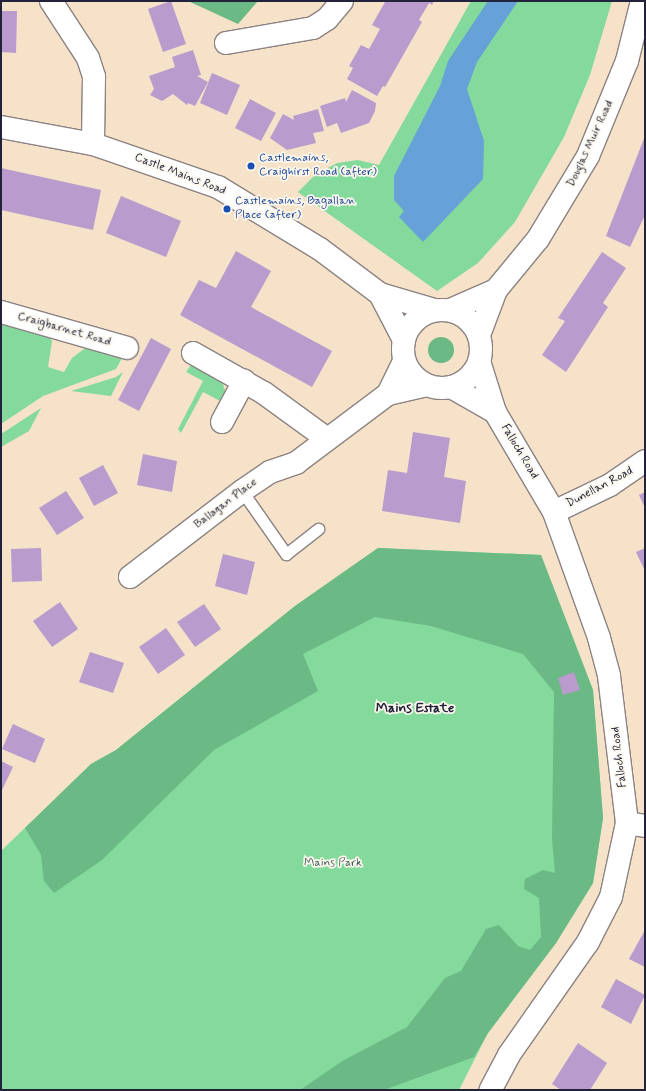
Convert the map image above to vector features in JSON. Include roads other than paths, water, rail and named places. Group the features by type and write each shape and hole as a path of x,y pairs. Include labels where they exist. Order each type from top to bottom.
{"street":[{"path":"51,1 88,58 94,77 93,144"},
{"path":"226,43 313,28 327,19 342,1"},
{"name":"Douglas Muir Road","path":"479,335 496,290 538,238 588,156 627,62 642,1"},
{"name":"Castle Mains Road","path":"1,127 93,144 218,187 320,249 380,294 442,310"},
{"name":"Douglas Muir Road","path":"442,310 496,290"},
{"name":"Castle Mains Road","path":"380,294 404,350"},
{"path":"442,310 468,319 479,335 479,361 464,382 451,387 426,385 413,375 404,350 415,321 442,310"},
{"name":"Craigbarnet Road","path":"1,312 127,348"},
{"name":"Ballagan Place","path":"388,394 404,350"},
{"path":"193,353 244,381 327,439"},
{"name":"Falloch Road","path":"479,361 495,412 554,512 599,638 609,676 636,824 608,903 588,942 509,1055 490,1090"},
{"path":"222,422 244,381"},
{"name":"Ballagan Place","path":"130,577 242,491 270,472 296,463 388,394 426,385"},
{"name":"Falloch Road","path":"451,387 495,412"},
{"name":"Dunellan Road","path":"554,512 610,485 645,461"}],"lane":[{"path":"242,491 286,554 318,529"}],"water":[{"path":"488,1 518,1 477,62 467,89 484,141 483,179 423,242 399,217 404,211 394,200 394,176 440,86 448,61"}],"place":[{"name":"Castlemains, Craighirst Road (after)","path":"251,166"},
{"name":"Castlemains, Bagallan Place (after)","path":"227,209"}],"district":[{"name":"Mains Estate","path":"415,708"}],"park label":[{"name":"Mains Park","path":"333,864"}]}
